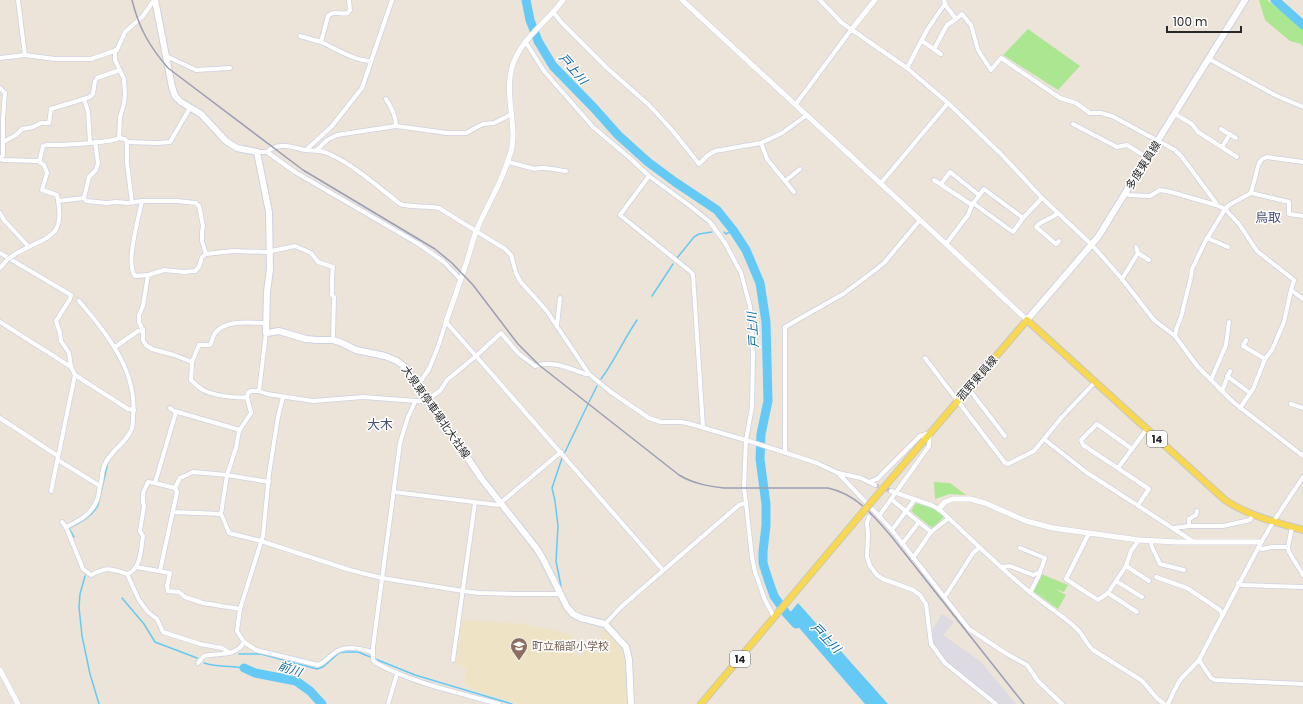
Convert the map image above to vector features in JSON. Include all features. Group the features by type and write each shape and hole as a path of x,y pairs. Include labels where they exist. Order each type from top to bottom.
{"main road":[{"path":"155,0 173,93 181,102 201,114 226,141 237,148 257,152 269,207 270,269 267,292 266,333"},
{"name":"多度東員線","path":"1027,320 1092,245 1158,142 1245,0"},
{"name":"14","path":"1027,320 1146,430 1225,500 1252,515 1303,530"},
{"name":"菰野東員線","path":"701,704 1027,320"},
{"name":"大泉東停車場北大社線","path":"266,333 279,331 306,339 333,340 356,350 397,360 406,368 481,478 537,549 567,608 573,614 581,618 605,624"},
{"path":"605,624 622,642 628,653 631,704"}],"street":[{"path":"18,0 25,55"},
{"path":"0,58 25,55 55,59 91,59 118,48 125,32 143,16 155,0"},
{"path":"321,42 328,16 333,12 348,13 350,10 349,0"},
{"path":"306,150 329,130 359,93 364,83 370,61 392,0"},
{"path":"418,385 428,369 438,347 476,232 508,162 513,137 510,115 511,71 515,59 526,40 554,13 563,0"},
{"path":"682,0 796,104 1027,320"},
{"path":"820,0 842,23 907,68 948,103 1002,155 1042,198 1092,245 1122,279 1154,320 1175,336 1198,367 1222,391 1240,408 1303,456"},
{"path":"796,104 875,0"},
{"path":"907,68 944,5 944,0"},
{"path":"944,5 956,19"},
{"path":"554,13 561,22 607,68 650,105 699,164 715,151 761,144 782,133 807,115"},
{"path":"934,49 947,25 962,14 971,25 978,50 991,70 1001,58 1060,98 1076,103 1090,113 1101,113 1112,116 1175,150 1182,157 1216,205"},
{"path":"300,36 321,42 335,48 343,54 370,61"},
{"path":"526,40 544,71 590,123 649,176 710,222 741,273 750,306 753,354 752,407 744,487 755,572 764,600 776,615"},
{"path":"922,41 942,54"},
{"path":"115,50 115,60 124,79 125,94 120,117 120,138"},
{"path":"166,56 196,70 230,68"},
{"path":"1209,59 1277,96 1297,103 1303,107"},
{"path":"3,142 16,135 22,129 33,127 41,123 49,123 51,109 84,99 93,94 95,81 97,78 120,70"},
{"path":"0,88 5,93 3,142 2,155 0,159 38,161 44,165 47,173 42,190 56,195 60,208 59,223 56,230 50,236 28,246 8,259 0,268"},
{"path":"84,99 88,112 90,142"},
{"path":"386,99 396,118 396,126"},
{"path":"881,183 948,103"},
{"path":"38,161 40,159 43,146 116,140 120,138 125,139 127,142 157,144 170,142 190,108"},
{"path":"1174,114 1192,124 1198,132 1237,157"},
{"path":"317,150 327,140 337,135 396,126 447,133 466,133 483,124 494,123 510,115"},
{"path":"1073,124 1117,147 1127,145 1148,158"},
{"path":"1221,129 1236,138"},
{"path":"1222,147 1230,134"},
{"path":"84,198 89,177 96,170 98,163 95,142"},
{"path":"127,142 127,163 132,202"},
{"path":"761,144 767,159 794,192"},
{"path":"267,152 275,146 281,145 293,146 306,150 317,150 327,153 347,164 400,204 439,208 476,232 497,243 510,253 520,281 546,310 589,374 611,392 649,418 661,422 680,422 704,427 748,440 817,463 838,473 861,478 875,485"},
{"path":"257,152 267,152 295,172 416,243 444,262 460,279"},
{"path":"1251,193 1259,162 1262,159 1267,157 1303,162"},
{"path":"508,162 535,169 566,171"},
{"path":"785,181 800,169"},
{"path":"941,184 950,172 979,195"},
{"path":"649,176 620,215 693,275 704,427"},
{"path":"934,180 1013,232 1023,218 1042,198"},
{"path":"946,244 968,215 972,204 984,189 1023,218"},
{"path":"1125,194 1150,196 1160,190 1216,205 1225,209 1239,224 1257,251 1294,280 1284,322 1272,350 1265,359 1250,393 1240,408"},
{"path":"1175,336 1181,318 1192,269 1207,238 1229,204 1251,193 1289,202 1289,214 1303,216"},
{"path":"58,201 84,198 86,201 107,204 142,201 177,201 196,203 199,206 203,226 202,241 206,254"},
{"path":"142,201 132,249 132,272 135,276 148,275 164,270 184,272 195,271 206,254 222,252 267,252 270,250 295,246 311,253 318,262 333,267 333,340"},
{"path":"0,213 4,220 28,246"},
{"path":"1058,213 1052,218 1039,223 1036,227 1056,244 1059,241"},
{"path":"784,452 785,327 843,294 884,263 920,220"},
{"path":"1207,238 1228,247"},
{"path":"1136,247 1138,253 1149,260"},
{"path":"0,253 70,295 70,299 56,321 61,341 69,353 72,365 71,367 75,375 128,409 134,410"},
{"path":"1122,279 1138,253"},
{"path":"148,275 143,306 139,315 139,322 143,330 143,340 146,346 192,362"},
{"path":"1291,290 1303,299"},
{"path":"557,325 560,298"},
{"path":"66,527 84,518 90,512 98,499 104,465 109,455 126,438 132,428 134,410 133,395 129,377 115,347 79,301"},
{"path":"0,322 71,367"},
{"path":"446,322 663,570"},
{"path":"1211,380 1226,345 1229,322"},
{"path":"247,397 241,398 204,391 190,380 192,362 199,345 210,345 216,333 221,328 227,325 266,323"},
{"path":"115,347 138,331 143,330"},
{"path":"259,391 266,333"},
{"path":"561,594 517,594 463,591 382,578 343,568 262,541 229,533 221,514 228,475 240,430 251,413 247,397 248,393 251,391 259,391 267,394 312,401 363,397 415,402 429,401 438,393 447,380 501,333 518,354 535,366 542,364 558,365 589,374"},
{"path":"1246,340 1243,346 1265,359"},
{"path":"925,358 1005,463 1010,464 1034,451 1062,417 1095,382"},
{"path":"1222,391 1230,371"},
{"path":"51,491 75,375"},
{"path":"1227,376 1250,393"},
{"path":"968,388 1005,436"},
{"path":"283,397 278,417 269,474 262,541 240,609 237,631 244,642 256,650 318,665 336,652 343,649 357,648 372,654"},
{"path":"415,402 408,417 400,443 372,654 373,660 397,674 419,682 499,704"},
{"path":"1291,404 1303,408"},
{"path":"170,408 176,412 240,430"},
{"path":"155,483 176,412"},
{"path":"0,418 100,486"},
{"path":"1132,449 1097,424 1081,440 1084,445 1149,489 1138,505"},
{"path":"1118,468 1146,430"},
{"path":"869,482 877,479 920,436 930,433 929,446 880,516"},
{"path":"1044,439 1086,472 1194,542"},
{"path":"394,492 498,505 561,452"},
{"path":"160,571 177,492 175,488 180,478 193,472 228,475 269,482"},
{"path":"838,473 892,530 970,629 1007,654 1027,665 1038,681 1062,704"},
{"path":"890,491 939,508 1000,567 1030,593 1077,629 1083,636 1088,646 1142,680 1150,692 1162,702 1167,704 1180,680 1199,660 1238,583 1261,542 1303,477"},
{"path":"127,574 136,567 143,536 140,531 144,506 143,493 148,482 175,488"},
{"path":"891,499 932,532"},
{"path":"892,530 915,499"},
{"path":"939,508 945,502 953,499 970,499 985,503 1032,523 1052,528 1139,540 1261,542"},
{"path":"453,660 475,503"},
{"path":"605,624 621,607 663,570 740,505 746,504"},
{"path":"1189,526 1189,519 1196,516 1197,511"},
{"path":"173,512 221,514"},
{"path":"1174,528 1189,526 1223,526 1250,520 1252,515"},
{"path":"869,517 867,523 867,557 870,566 877,575 913,590 920,595 926,604 931,644 939,656 945,663 996,704"},
{"path":"913,558 932,532 948,518"},
{"path":"62,522 66,527 83,569 91,575 100,570 111,568 127,574 139,600 148,612 157,619 163,632 200,644 222,648 230,653"},
{"path":"902,544 919,522"},
{"path":"1292,527 1288,548 1303,575"},
{"path":"1089,533 1066,580 1096,600 1101,599 1108,593 1126,566 1130,551 1139,540"},
{"path":"1150,540 1160,564 1184,570"},
{"path":"944,597 973,553 979,548"},
{"path":"1020,548 1045,558 1030,593"},
{"path":"1258,548 1288,548"},
{"path":"1000,567 1010,566 1034,575 1040,572"},
{"path":"1126,566 1149,581"},
{"path":"136,567 170,573 167,586 168,591 179,592 185,597 203,603 240,609"},
{"path":"1156,577 1187,588 1220,610 1222,615"},
{"path":"1116,581 1142,597"},
{"path":"1238,583 1242,585 1303,587"},
{"path":"1108,593 1137,612"},
{"path":"198,663 204,656 230,653 239,648 244,642"},
{"path":"1199,660 1211,678 1215,680 1303,684"},
{"path":"0,670 18,704"},
{"path":"388,704 397,674"}],"shaded area":[{"path":"942,614 954,622 943,635 981,662 1016,704 998,704 942,658 933,644 931,632"},
{"name":"町立稲部小学校","path":"461,620 514,623 551,629 574,636 575,655 584,656 584,650 599,653 602,628 605,629 620,647 625,659 624,669 626,670 627,704 517,704 469,688 464,682 467,668 455,663"}],"green space":[{"path":"1259,0 1267,0 1303,28 1303,47 1301,44 1290,41 1265,20"},
{"path":"1028,29 1080,66 1058,90 1003,55"},
{"path":"934,482 950,483 966,495 950,494 935,499"},
{"path":"916,503 934,509 944,517 932,528 911,511"},
{"path":"1041,574 1068,585 1064,592 1055,589 1066,595 1058,609 1033,591"}],"water":[{"path":"798,603 888,704 865,704 788,615"}],"waterway":[{"name":"戸上川","path":"526,0 530,20 538,41 553,66 618,135 648,162 717,210 733,230 746,250 760,283 766,322 768,401 761,434 760,459 766,504 763,563 774,596 796,624"},
{"path":"1275,0 1303,25"},
{"path":"724,232 726,234 733,230"},
{"path":"677,258 694,237 699,234 712,232"},
{"path":"652,296 673,264"},
{"path":"601,379 637,320"},
{"path":"589,402 597,386"},
{"path":"565,452 588,404"},
{"path":"561,586 556,561 558,526 552,488 562,458"},
{"path":"74,537 69,528 89,516 98,505 108,462"},
{"path":"85,576 80,594 79,607 82,636 90,674 99,704"},
{"path":"122,598 144,624 155,642 197,658"},
{"path":"239,654 261,654 317,669 323,667 339,653 358,652 415,675 512,704"},
{"path":"204,663 244,668"},
{"name":"前川","path":"244,668 255,673 296,681 310,691 322,704"}],"tunnel":[{"path":"875,485 891,491"}],"railway":[{"path":"132,0 141,28 155,52 168,68 303,170 435,249 452,263 473,285 518,344 539,365 679,475 696,483 724,488 828,488 847,495 863,506 878,520 1024,704"}],"place":[{"name":"町立稲部小学校","path":"519,661"}],"district":[{"name":"鳥取","path":"1268,217"},
{"name":"大木","path":"380,424"}]}
